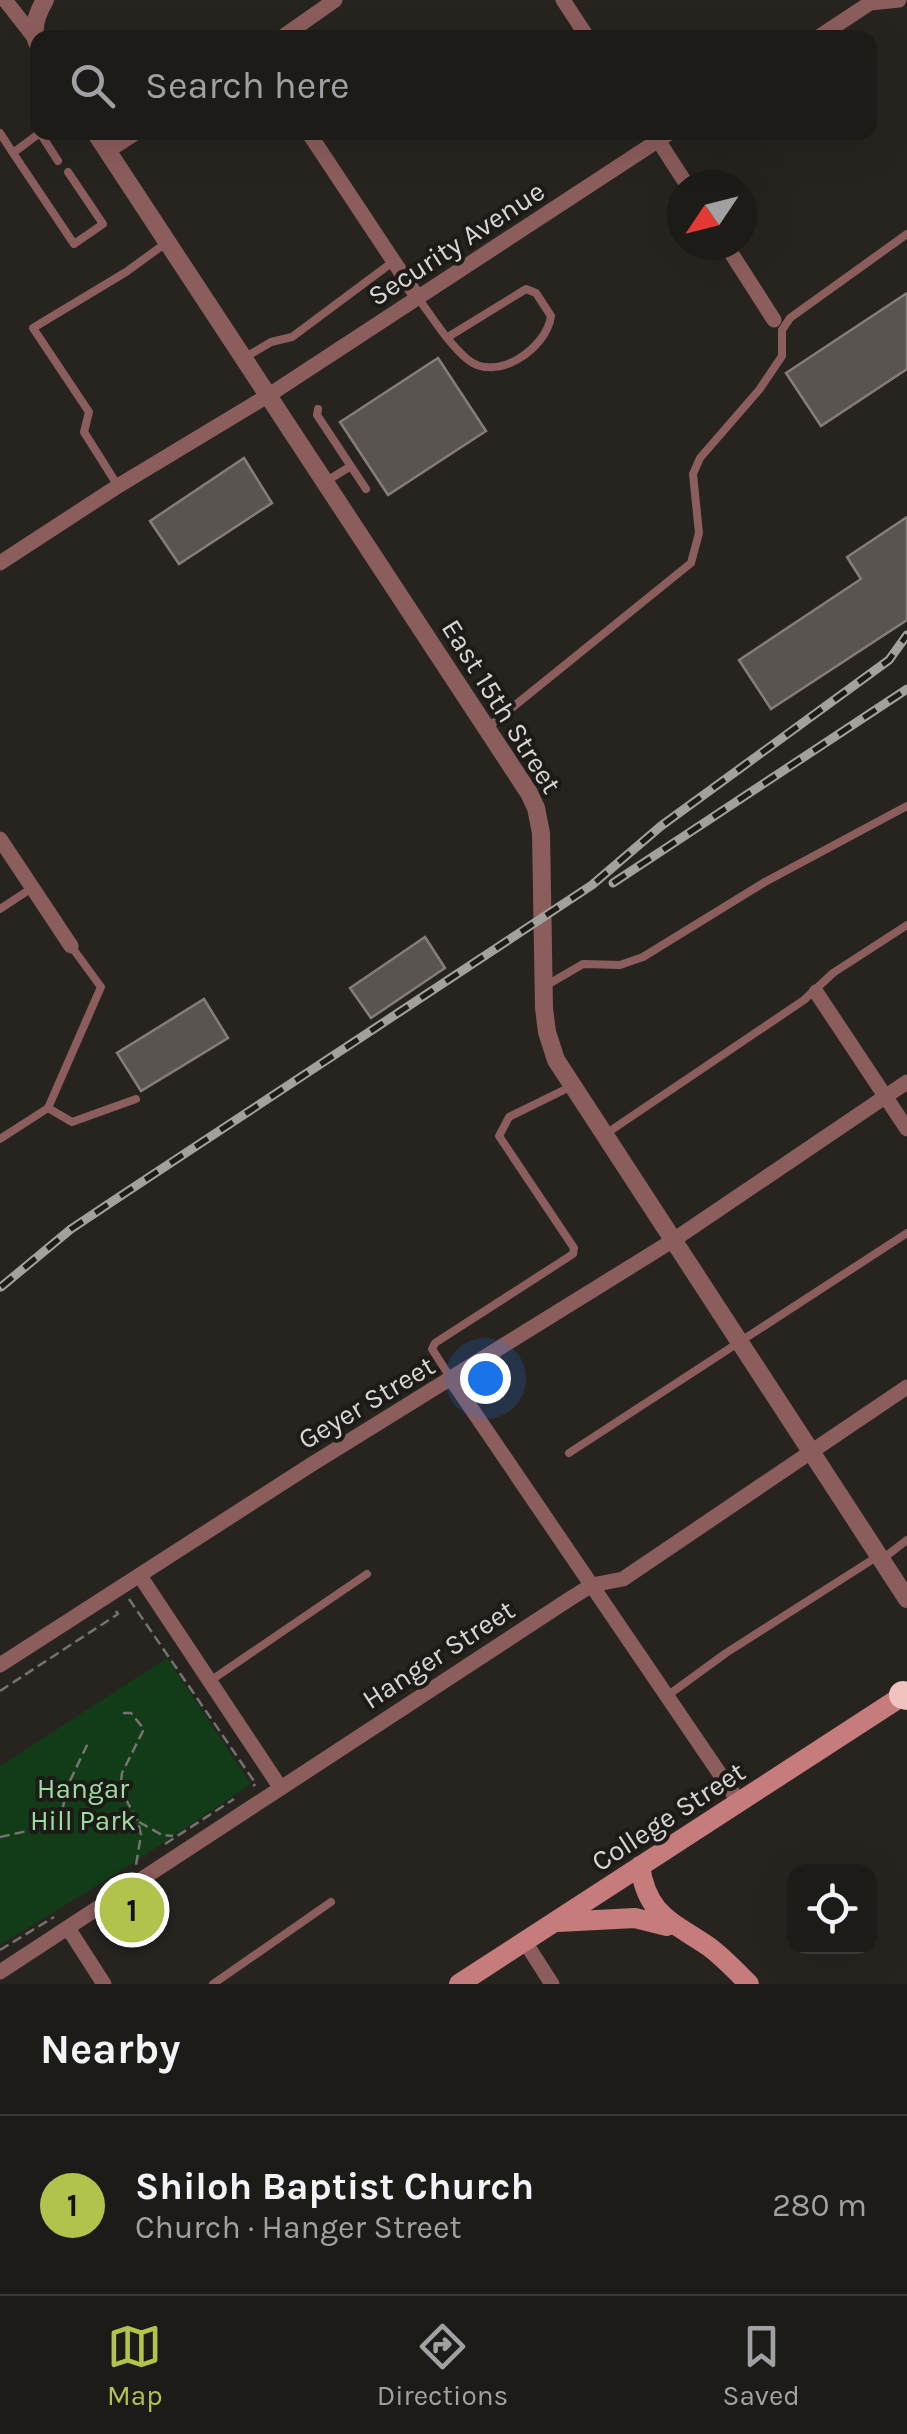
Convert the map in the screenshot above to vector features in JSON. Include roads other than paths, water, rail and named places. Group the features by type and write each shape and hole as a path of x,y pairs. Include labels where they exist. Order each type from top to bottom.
{"main road":[{"name":"College Street","path":"459,1984 906,1694"},
{"path":"640,1866 650,1903 683,1932 708,1947 748,1984"},
{"path":"615,1883 635,1918"},
{"path":"556,1922 635,1918 683,1932"}],"street":[{"path":"6,0 30,32"},
{"path":"37,30 38,12 46,0"},
{"path":"292,30 335,0"},
{"path":"563,0 583,30"},
{"path":"830,30 870,2 899,0"},
{"name":"East 15th Street","path":"101,140 536,808 542,850 544,988 551,1046 604,1136 907,1599"},
{"path":"108,151 125,140"},
{"path":"313,140 418,298"},
{"name":"Security Avenue","path":"0,563 118,486 269,396 654,140"},
{"path":"664,140 679,170"},
{"path":"736,260 778,325"},
{"path":"0,838 71,946"},
{"path":"816,992 907,1129"},
{"name":"Geyer Street","path":"0,1665 308,1466 672,1241 907,1082"},
{"path":"452,1380 739,1802"},
{"name":"Hanger Street","path":"0,1972 592,1585 623,1579 907,1387"},
{"path":"140,1576 280,1787"},
{"path":"68,1928 104,1984"},
{"path":"525,1942 552,1984"}],"lane":[{"path":"0,133 74,244 103,224 68,172"},
{"path":"12,152 30,140"},
{"path":"44,140 58,161"},
{"path":"486,728 691,564 698,533 693,474 700,458 760,390 782,356 778,325 907,234"},
{"path":"118,486 84,432 89,412 33,328 166,243"},
{"path":"244,358 270,342 292,337 394,261"},
{"path":"418,298 448,336 470,362 489,366 509,363 530,353 544,339 551,316 536,293 526,289 448,336"},
{"path":"318,409 317,415 366,490"},
{"path":"325,482 351,466"},
{"path":"544,988 583,964 620,965 642,957 765,882 907,806"},
{"path":"0,909 32,888"},
{"path":"604,1136 907,925"},
{"path":"0,1140 48,1108 100,987 71,946"},
{"path":"452,1380 432,1349 435,1343 573,1254 574,1248 499,1136 509,1117 572,1086"},
{"path":"48,1108 72,1122 136,1099"},
{"path":"569,1453 907,1234"},
{"path":"666,1696 726,1653 907,1540"},
{"path":"210,1681 368,1574"},
{"path":"213,1984 331,1902"}],"railway":[{"path":"1,1287 71,1229 592,885 661,826 889,660 907,635"},
{"path":"613,883 907,689"}],"place":[{"name":"Shiloh Baptist Church","path":"132,1910"}],"park label":[{"name":"Hangar Hill Park","path":"83,1804"}]}
